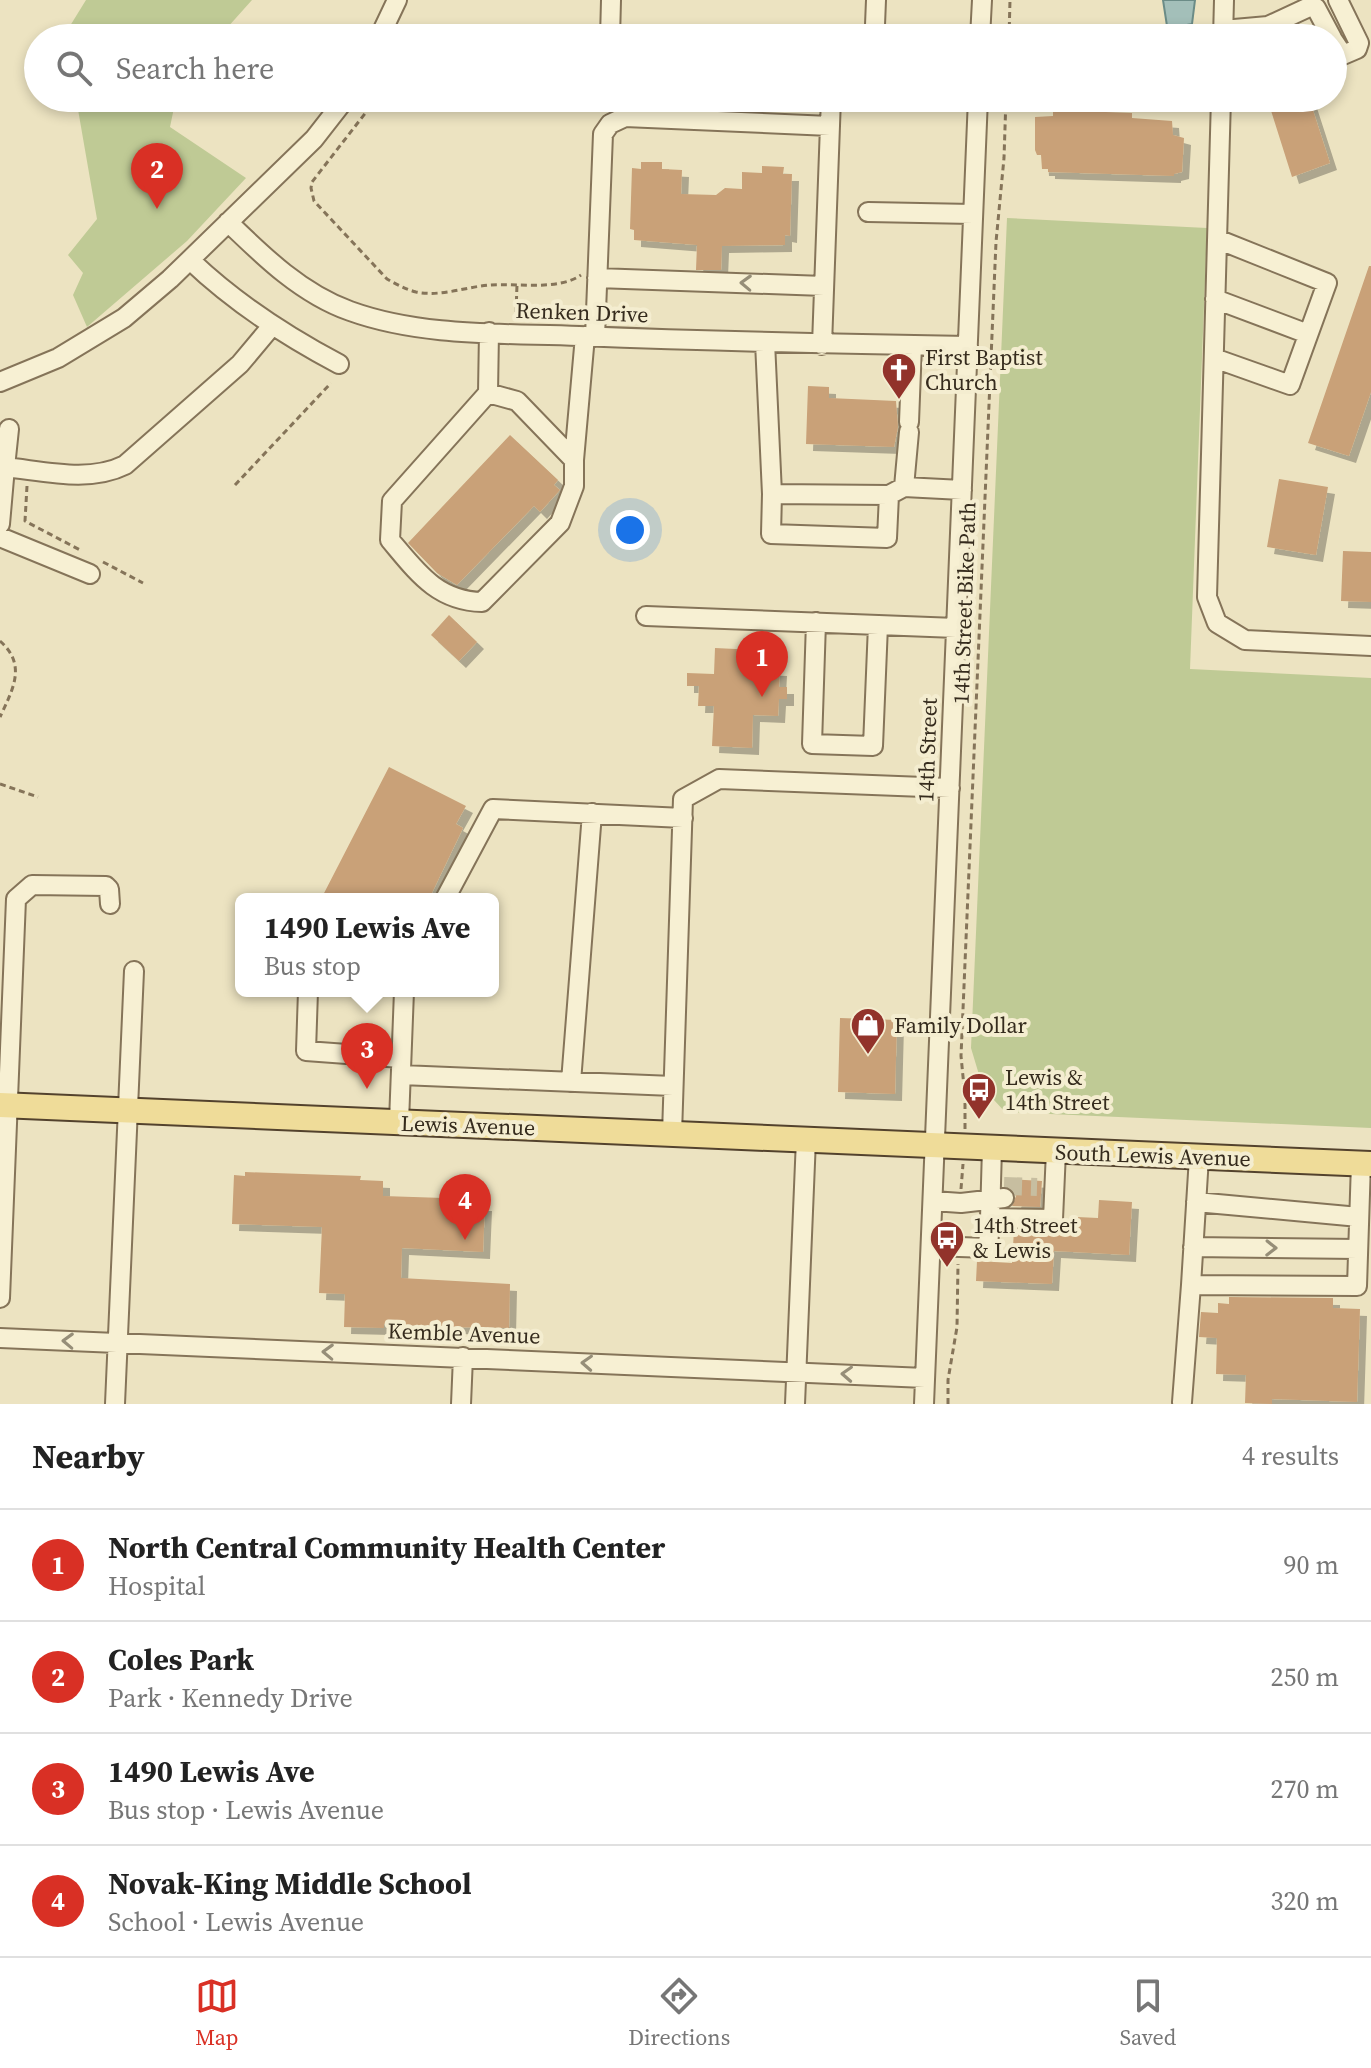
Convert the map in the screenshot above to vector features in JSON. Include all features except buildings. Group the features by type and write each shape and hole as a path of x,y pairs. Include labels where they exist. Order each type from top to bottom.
{"main road":[{"name":"Lewis Avenue","path":"4,1105 935,1146"},
{"name":"South Lewis Avenue","path":"935,1146 1366,1163"}],"street":[{"path":"386,24 397,0"},
{"path":"610,24 611,0"},
{"path":"873,24 876,0"},
{"path":"981,24 982,0"},
{"path":"1223,24 1224,0"},
{"path":"1338,0 1359,43 1357,49 1347,53"},
{"path":"1272,24 1309,7 1316,8 1324,24"},
{"path":"0,382 58,358 124,318 190,260 342,112"},
{"path":"489,332 488,393 392,501 390,540 423,578 459,601 482,602 560,523 574,486 574,460 590,336 590,275 603,134 621,112"},
{"path":"679,112 830,126"},
{"path":"822,345 830,112"},
{"name":"14th Street","path":"924,1404 977,112"},
{"path":"1221,112 1207,597 1217,623 1245,640 1371,646"},
{"path":"868,212 973,214"},
{"name":"Renken Drive","path":"228,222 277,268 315,295 348,311 404,325 489,332 822,345 968,346"},
{"path":"1214,358 1290,385 1327,283 1217,239"},
{"path":"190,260 238,303 271,327 339,364"},
{"path":"590,275 824,286"},
{"path":"1215,299 1308,334"},
{"path":"5,467 92,475 109,473 125,465 240,364 271,327"},
{"path":"765,342 771,534 887,538 909,427 912,345"},
{"path":"488,393 517,401 574,460"},
{"path":"0,524 9,429"},
{"path":"772,494 962,490"},
{"path":"0,537 90,574"},
{"path":"646,616 956,628"},
{"path":"816,622 812,744 873,746 878,625"},
{"path":"672,1134 683,799 719,779 950,788"},
{"path":"448,893 493,809 683,818"},
{"path":"571,1082 592,813"},
{"path":"0,1298 4,1105 16,899 32,885 106,886 110,904"},
{"path":"115,1404 134,971"},
{"path":"308,997 306,1051 401,1067 571,1082 673,1086"},
{"path":"399,1122 404,997"},
{"path":"795,1404 806,1139"},
{"path":"931,1246 988,1248 990,1218 997,1192 992,1148"},
{"path":"990,1218 1053,1219 1046,1193 1056,1151"},
{"path":"1182,1402 1199,1157"},
{"path":"1191,1285 1357,1286 1359,1217 1366,1163"},
{"path":"933,1201 961,1203 997,1192"},
{"path":"1196,1202 1359,1217"},
{"path":"1193,1247 1358,1249"},
{"name":"Kemble Avenue","path":"0,1338 925,1378"},
{"path":"461,1404 463,1357"}],"path":[{"path":"1009,24 1010,0"},
{"path":"367,112 312,182 311,188 314,201 374,267 401,287 432,293 490,285 553,283 590,275"},
{"name":"14th Street Bike Path","path":"966,1110 961,1056 995,258 1006,112"},
{"path":"516,312 517,285"},
{"path":"235,485 331,383"},
{"path":"0,641 16,662 13,681 0,717"},
{"path":"0,784 38,797"},
{"path":"961,1203 962,1173"},
{"path":"948,1404 948,1380 957,1327 959,1247"}],"green space":[{"path":"86,0 252,0 231,24 71,24"},
{"path":"78,112 173,112 170,127 246,178 187,241 87,327 73,295 83,273 68,255 97,219"},
{"path":"1007,218 1207,228 1190,669 1371,678 1371,1128 1005,1112 983,1088 971,1048"}],"water":[{"path":"1163,0 1195,0 1192,24 1167,24"}],"tunnel":[{"path":"1004,1186 1037,1187"}],"place":[{"name":"Coles Park","path":"157,209"},
{"name":"First Baptist Church","path":"899,401"},
{"name":"North Central Community Health Center","path":"762,697"},
{"name":"Family Dollar","path":"868,1056"},
{"name":"1490 Lewis Ave","path":"367,1089"},
{"name":"Lewis & 14th Street","path":"979,1121"},
{"name":"Novak-King Middle School","path":"465,1240"},
{"name":"14th Street & Lewis","path":"947,1269"}]}
